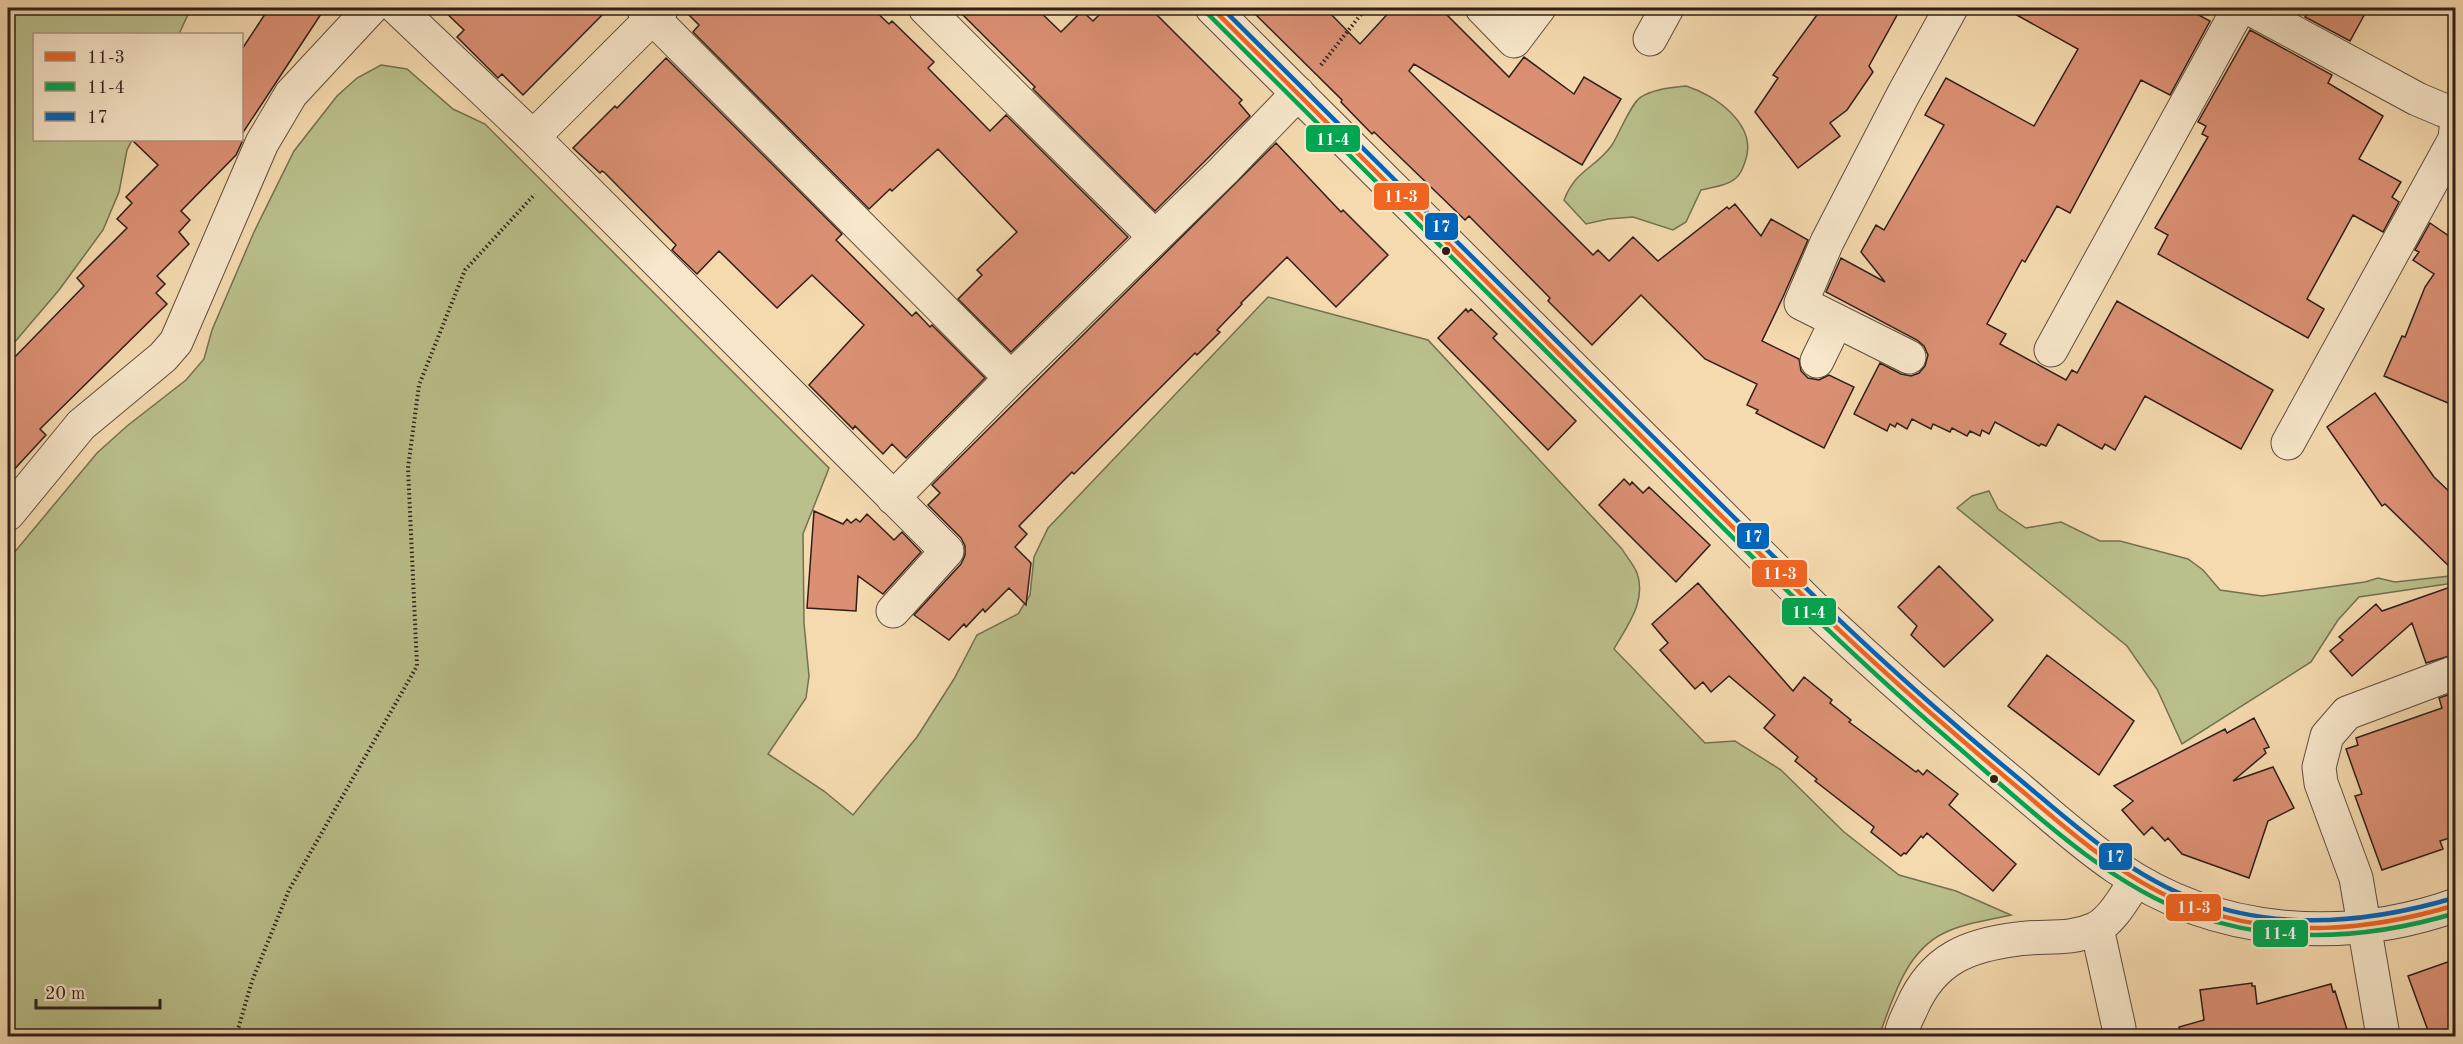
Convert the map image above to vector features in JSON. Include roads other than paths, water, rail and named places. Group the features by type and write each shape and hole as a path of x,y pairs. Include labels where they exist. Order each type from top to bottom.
{"street":[{"path":"8,514 81,424 163,357 176,342 262,143 291,94 371,8"},
{"path":"397,8 533,137 947,551 893,611"},
{"path":"925,8 1155,237"},
{"path":"1212,8 1819,613 1920,706 2096,852 2136,880 2185,903 2255,924 2318,930 2363,926 2417,917 2456,905"},
{"path":"1482,8 1514,41 1539,8"},
{"path":"1650,39 1667,8"},
{"path":"1909,357 1802,303 1827,242 1951,8"},
{"path":"2050,350 2239,8"},
{"path":"2249,8 2417,99 2443,110 2456,111"},
{"path":"533,137 652,11 1011,378"},
{"path":"894,498 1011,378 1298,93"},
{"path":"2288,443 2455,139 2456,128"},
{"path":"1817,361 1836,322"},
{"path":"2383,1036 2356,878 2321,783 2319,766 2327,736 2347,713 2456,672"},
{"path":"1901,1036 1919,991 1932,972 1948,960 1997,943 2020,938 2067,938 2097,928 2108,919 2136,880"},
{"path":"2097,928 2119,1028"}]}
